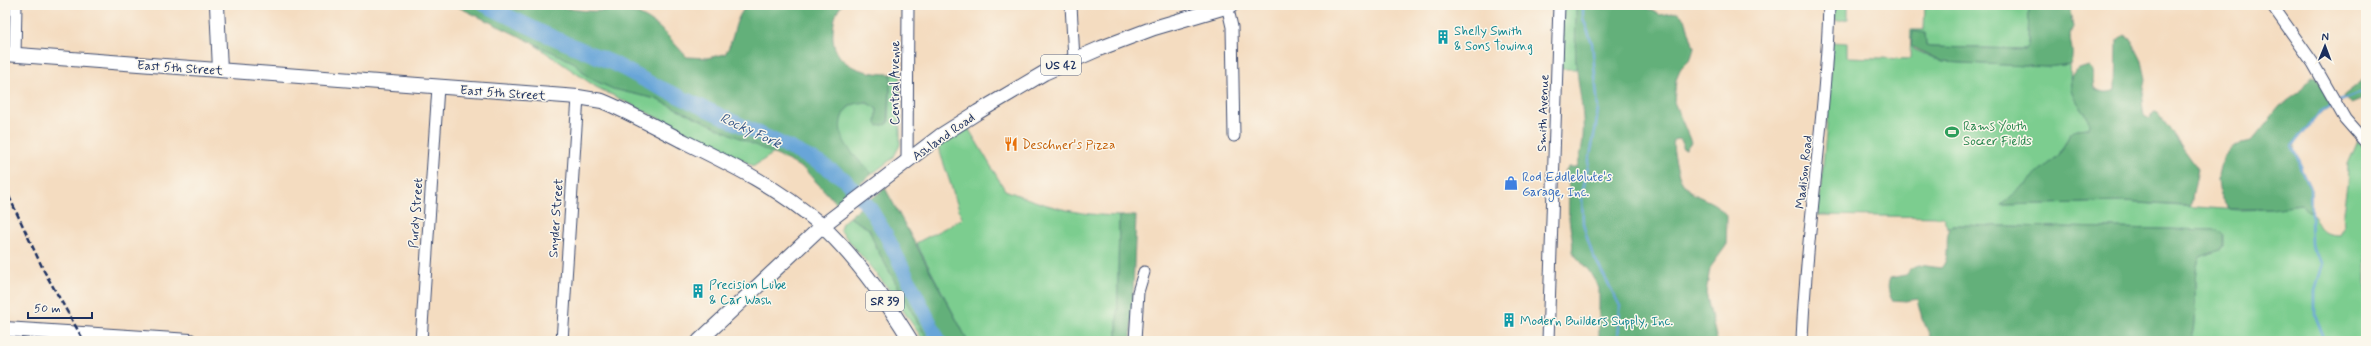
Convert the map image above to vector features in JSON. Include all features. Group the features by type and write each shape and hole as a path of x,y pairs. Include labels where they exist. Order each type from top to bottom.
{"main road":[{"path":"217,5 220,70"},
{"name":"Ashland Road","path":"699,341 822,226 839,212 877,182 978,112 1031,80 1074,59 1154,28 1229,5"},
{"name":"East 5th Street","path":"10,55 578,97 608,104 744,171 778,192 822,226 881,296 912,341"},
{"path":"5,329 35,336 190,341"}],"street":[{"path":"10,55 16,5"},
{"name":"Central Avenue","path":"908,5 908,161"},
{"path":"1071,5 1074,59"},
{"path":"1229,5 1232,27 1234,136"},
{"name":"Smith Avenue","path":"1548,341 1559,5"},
{"name":"Madison Road","path":"1802,341 1807,269 1824,106 1829,5"},
{"path":"2272,5 2313,63 2350,126 2366,143"},
{"name":"Purdy Street","path":"421,341 438,87"},
{"name":"Snyder Street","path":"562,341 578,97"},
{"path":"1136,341 1138,292 1144,272"}],"green space":[{"path":"454,5 508,5 519,10 524,10 527,5 535,5 588,11 615,10 635,13 655,24 687,57 707,58 725,54 729,47 738,18 747,5 842,5 834,20 833,43 842,60 859,69 869,72 891,74 888,124 878,126 876,124 877,109 866,102 848,107 842,117 840,125 841,134 844,141 854,155 872,174 836,203 805,170 791,162 656,99 613,89 589,78 575,63"},
{"path":"1563,5 1576,5 1576,69 1561,69"},
{"path":"1576,5 1641,5 1660,15 1678,12 1685,19 1694,48 1691,58 1681,68 1676,80 1674,102 1691,142 1686,149 1682,148 1682,141 1679,139 1674,140 1673,149 1680,177 1685,186 1691,192 1721,209 1727,217 1726,246 1710,268 1706,293 1717,341 1599,341 1599,288 1589,271 1572,252 1572,239 1569,223 1569,189 1565,172 1569,167 1577,167 1583,141 1583,118 1575,38"},
{"path":"1834,5 1848,5 1848,19 1837,21 1834,19"},
{"path":"1925,5 2029,5 2028,45 2025,49 1930,47 1926,46 1925,33 1913,49 1943,62 2047,67 2070,64 2071,89 2086,114 2089,124 2088,128 2077,129 2070,134 2059,155 2002,205 2123,202 2239,210 2271,209 2301,205 2307,211 2311,211 2324,232 2333,235 2340,235 2344,228 2343,212 2348,164 2358,141 2366,149 2366,341 2191,341 2195,320 2195,277 2197,267 2200,257 2220,250 2218,230 1952,225 1948,229 1943,217 1818,215 1827,124 1832,42 1847,43 1847,57 1910,59 1911,30 1924,30"},
{"path":"2029,5 2069,5 2073,27 2070,36 2072,59 2070,64 2047,67 1943,62 1911,46 1913,31 1925,33 1926,46 1930,47 2025,49 2028,45"},
{"path":"2124,35 2132,41 2142,61 2146,79 2142,102 2144,116 2150,119 2155,112 2158,113 2198,169 2191,204 2189,206 2123,202 2001,205 2059,155 2070,134 2077,129 2088,128 2089,123 2086,114 2071,90 2071,76 2079,69 2089,66 2092,70 2094,88 2105,92 2116,90 2117,40"},
{"path":"535,45 552,51 575,63 589,78 613,89 656,99 774,153 754,166 596,87"},
{"path":"891,74 900,75 900,145 893,158 872,174 854,156 843,141 840,127 841,119 844,112 849,107 862,103 870,104 877,109 877,113 889,122"},
{"path":"2312,76 2316,77 2331,106 2320,113 2294,144 2294,150 2311,187 2311,211 2307,211 2301,205 2271,209 2229,209 2220,195 2218,180 2223,158 2234,145 2251,141 2280,106 2300,92"},
{"path":"2366,78 2366,98 2351,104 2343,97 2344,95"},
{"path":"967,126 1005,190 1060,209 1088,214 1119,216 1117,338 1120,341 968,341 916,243 962,219 938,146"},
{"path":"885,188 968,341 928,341 877,249 869,229 849,217"},
{"path":"1119,216 1136,216 1131,341 1120,341 1117,338"},
{"path":"849,217 869,229 877,249 928,341 924,341 887,287 840,230 842,223"},
{"path":"1952,225 2218,230 2223,235 2223,246 2220,250 2200,257 2195,277 2195,320 2191,341 1928,341 1930,336 1922,318 1917,299 1906,301 1892,300 1888,284 1890,278 1905,275 1911,268 1919,265 1941,268 1945,263 1948,235"}],"waterway":[{"name":"Rocky Fork","path":"485,5 545,34 615,64 650,83 790,148 823,165 844,179 869,207 886,235 939,341"},
{"path":"1583,5 1583,18 1592,43 1598,108 1596,126 1582,195 1583,224 1592,253 1620,306 1618,341"},
{"path":"2339,101 2366,91"},
{"path":"2322,341 2323,335 2315,315 2315,290 2323,264 2313,250 2310,187 2292,146 2320,112 2333,104"}],"railway":[{"path":"5,188 44,271 84,341"}],"place":[{"name":"Shelly Smith & Sons Towing","path":"1443,37"},
{"name":"Rams Youth Soccer Fields","path":"1952,132"},
{"name":"Deschner's Pizza","path":"1011,144"},
{"name":"Rod Eddleblute's Garage, Inc.","path":"1511,183"},
{"name":"Precision Lube & Car Wash","path":"698,291"},
{"name":"Modern Builders Supply, Inc.","path":"1509,320"}]}
